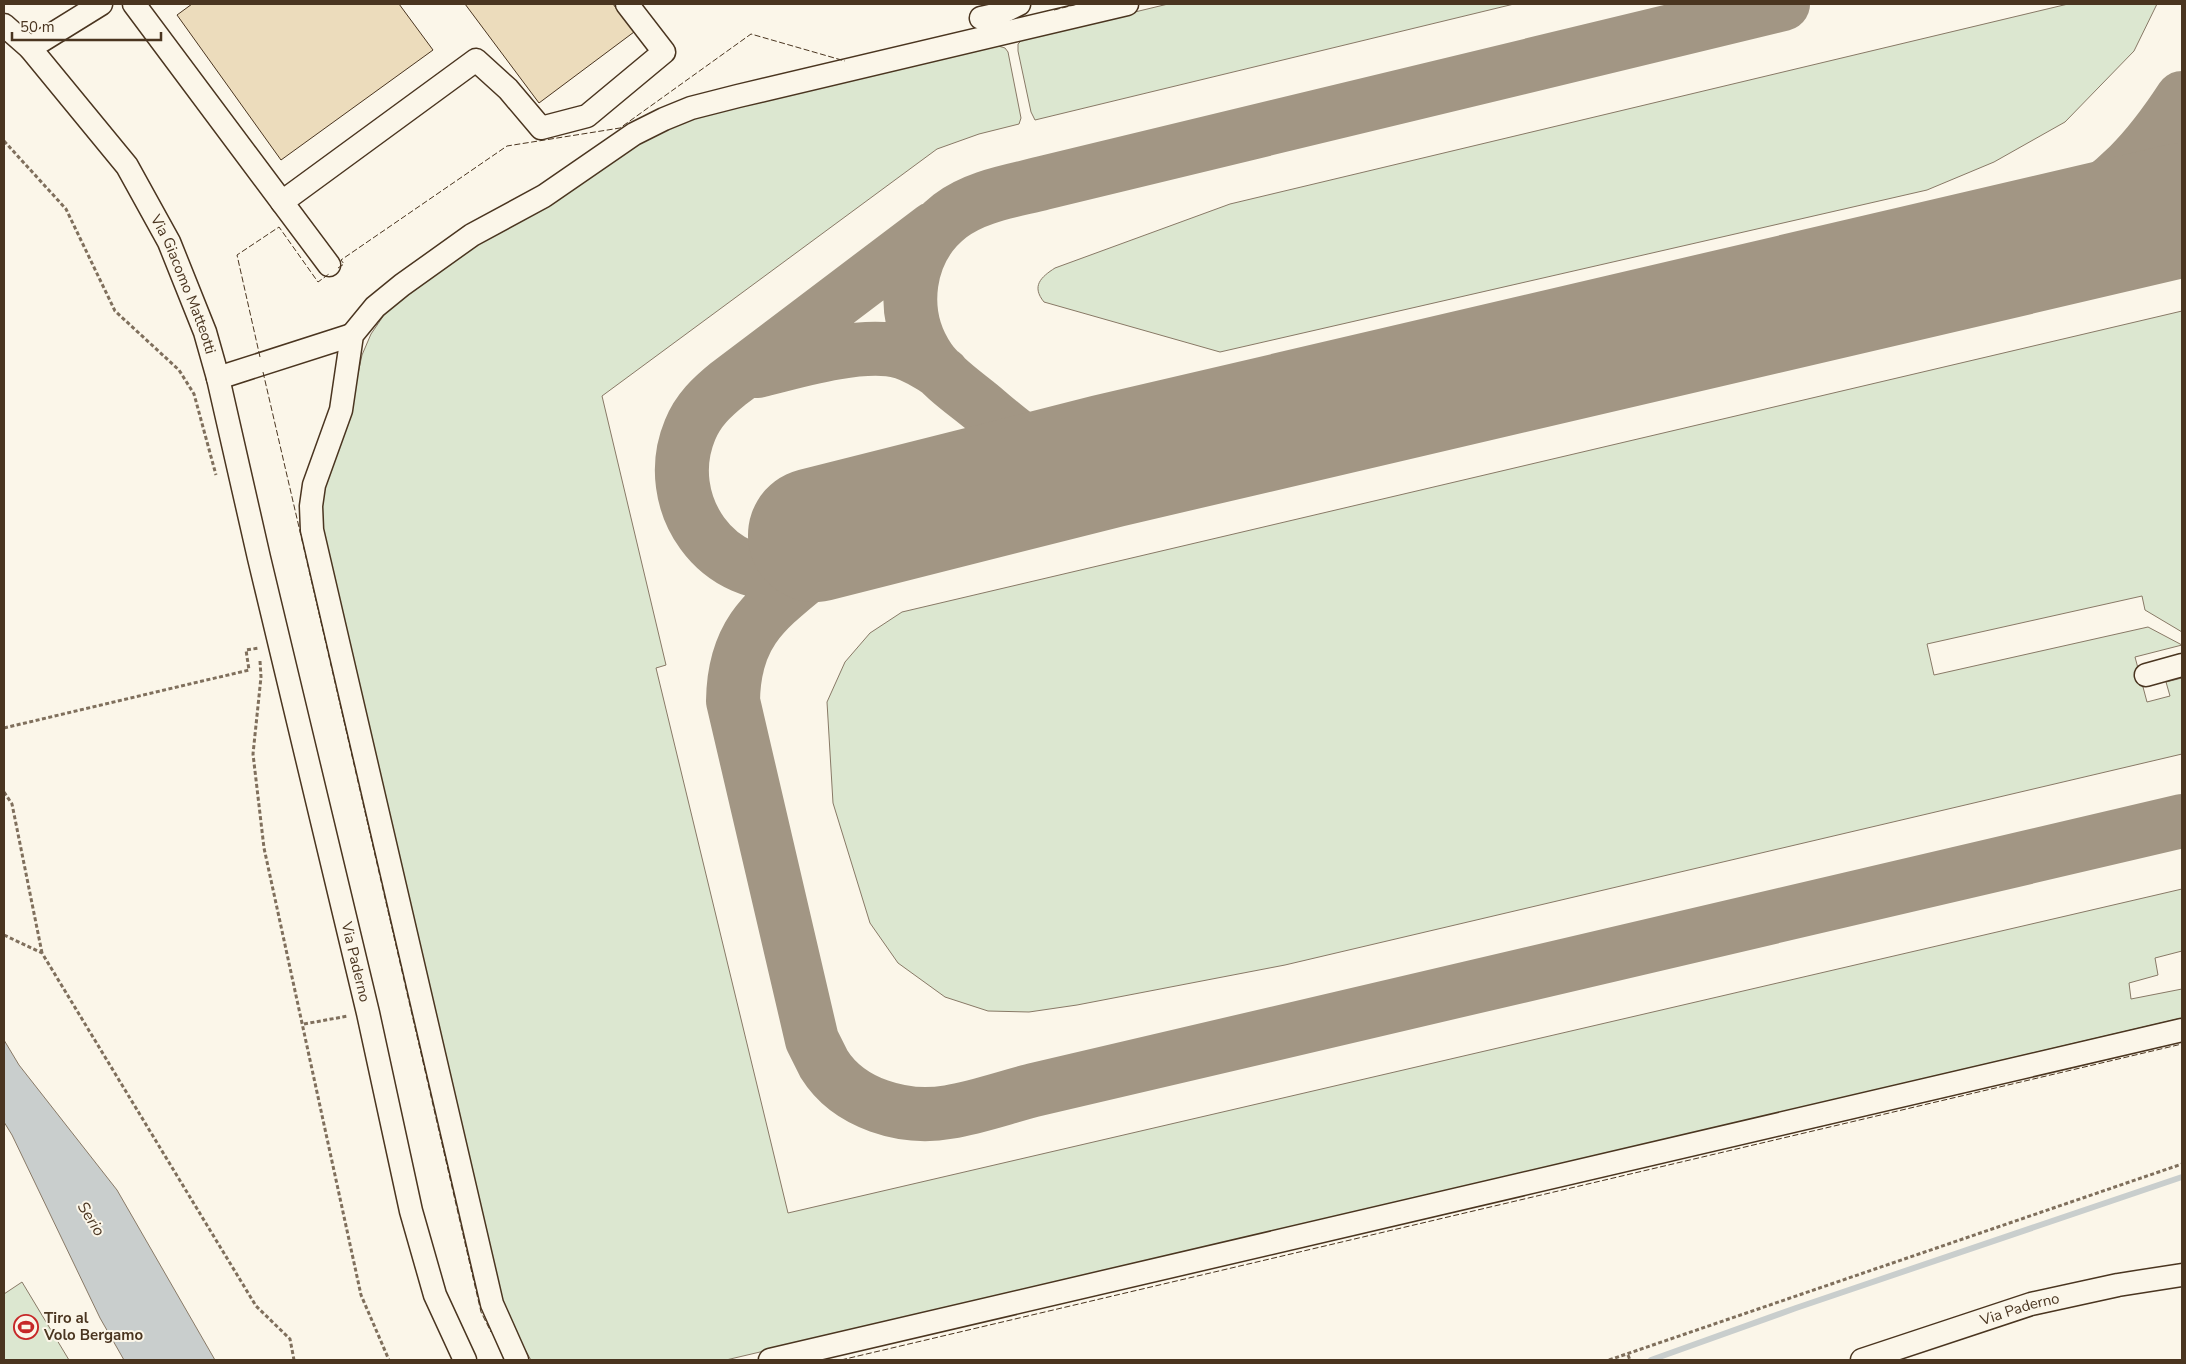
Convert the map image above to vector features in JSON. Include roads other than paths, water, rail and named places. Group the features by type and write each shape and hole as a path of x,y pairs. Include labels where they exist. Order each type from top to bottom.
{"street":[{"path":"30,48 102,4"},
{"path":"134,4 329,265"},
{"path":"282,202 476,60 508,88 542,128 587,116 664,52 627,4"},
{"path":"980,18 999,14 1019,4"},
{"path":"218,378 352,334 375,307 402,285 472,235 544,196 634,134 664,119 691,108 738,96 1127,4"},
{"name":"Via Giacomo Matteotti","path":"4,25 30,48 127,166 169,242 205,332 218,378 259,558"},
{"path":"352,334 340,410 314,485 311,506 312,530 492,1304 517,1360"},
{"name":"Via Paderno","path":"259,558 368,1013 411,1211 435,1295 465,1360"},
{"path":"2146,674 2182,665"},
{"path":"770,1360 2182,1030"},
{"name":"Via Paderno","path":"1862,1360 2031,1304 2118,1284 2182,1275"}],"water":[{"name":"Serio","path":"4,1040 19,1065 117,1190 215,1360 124,1360 100,1318 4,1122"}],"waterway":[{"path":"1651,1360 1796,1308 2182,1177"}],"place":[{"name":"Tiro al Volo Bergamo","path":"26,1327"}]}
